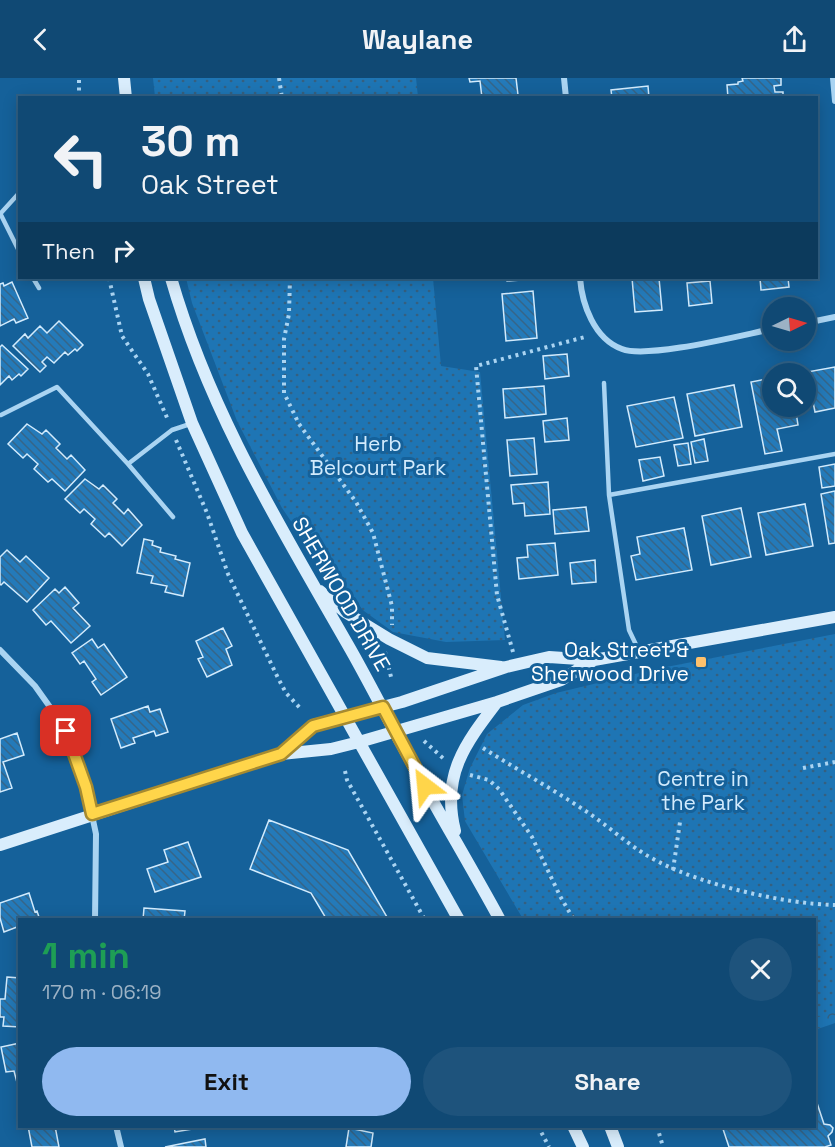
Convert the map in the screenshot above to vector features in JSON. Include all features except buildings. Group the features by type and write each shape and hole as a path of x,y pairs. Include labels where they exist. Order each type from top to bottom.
{"main road":[{"path":"124,78 126,96"},
{"path":"144,279 192,423 242,533 458,918"},
{"name":"SHERWOOD DRIVE","path":"171,279 189,337 225,423 270,511 383,707 499,918"},
{"path":"315,587 345,612 389,639 428,658 506,668"},
{"path":"281,754 313,726 549,657 594,660 835,617"},
{"path":"0,845 281,754 359,742 497,702 561,680 594,660"},
{"path":"459,847 452,817 450,790 455,768 462,750 497,702"},
{"path":"574,1128 583,1147"},
{"path":"611,1128 618,1147"}],"street":[{"path":"564,78 566,96"},
{"path":"833,78 835,101"},
{"path":"580,279 580,289 592,323 607,340 621,349 633,352 675,348 762,331"},
{"path":"816,321 835,317"},
{"path":"0,650 35,686 66,731 86,787 96,834 94,918"},
{"path":"116,1128 121,1147"}],"lane":[{"path":"18,194 0,214 18,249"},
{"path":"34,279 39,288"},
{"path":"604,383 609,495 629,630 639,651"},
{"path":"1,415 57,387 128,464 173,518"},
{"path":"128,464 172,430 192,423"},
{"path":"609,495 835,453"}],"path":[{"path":"79,78 79,96"},
{"path":"279,78 282,96"},
{"path":"109,279 122,336 148,374 207,513 228,574 286,693 300,708"},
{"path":"290,279 289,314 284,339 284,393 299,424 356,502 373,533 392,606 393,629"},
{"path":"513,652 497,595 476,366 585,337"},
{"path":"385,652 392,681"},
{"path":"424,741 446,760"},
{"path":"478,745 585,810 655,861 674,870 727,886 788,900 834,905"},
{"path":"803,768 835,762"},
{"path":"345,771 347,780 425,918"},
{"path":"466,774 489,780 499,789 532,837 554,885 573,918"},
{"path":"674,870 680,822"},
{"path":"539,1128 549,1147"},
{"path":"658,1128 663,1147"}],"green space":[{"path":"153,78 416,78 418,96 155,96"},
{"name":"Herb Belcourt Park","path":"186,279 433,279 441,366 480,372 505,640 446,642 393,632 364,611 314,555 282,508 237,421 192,303"},
{"name":"Centre in the Park","path":"835,634 835,1012 816,1018 816,918 522,918 465,821 462,795 470,768 487,734 523,705 556,693 656,669"},
{"path":"835,980 835,1023 816,1030 816,984"}],"place":[{"name":"Oak Street & Sherwood Drive","path":"701,662"}],"route":[{"path":"66,731 86,787 92,814 281,754 313,726 383,707 425,786"}]}
